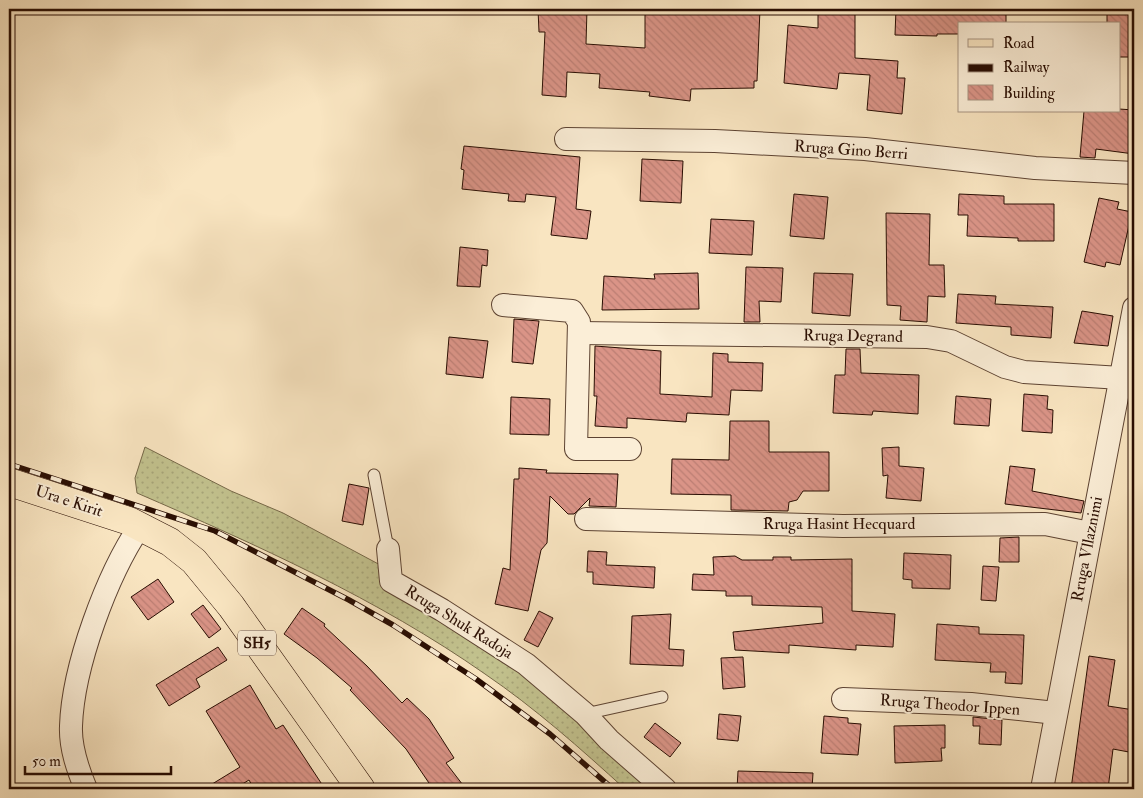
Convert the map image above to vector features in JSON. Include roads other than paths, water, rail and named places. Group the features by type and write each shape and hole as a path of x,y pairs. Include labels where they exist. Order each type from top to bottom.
{"main road":[{"name":"Ura e Kirit","path":"9,482 135,523"},
{"name":"SH5","path":"135,523 170,542 194,561 214,585 361,789"}],"street":[{"name":"Rruga Gino Berri","path":"566,139 715,141 865,149 1035,168 1134,173"},
{"path":"503,306 572,311 579,322 576,449 630,450"},
{"name":"Rruga Vllaznimi","path":"1042,789 1134,308"},
{"name":"Rruga Degrand","path":"579,333 926,337 951,341 1005,367 1024,372 1121,378"},
{"name":"Rruga Hasint Hecquard","path":"586,519 843,526 1045,524 1090,533"},
{"path":"86,789 74,754 71,727 77,689 102,599 135,523"},
{"name":"Rruga Shuk Radoja","path":"388,549 391,581 442,610 526,664 585,714 609,740 665,789"},
{"name":"Rruga Theodor Ippen","path":"843,699 971,704 1056,713"}],"lane":[{"name":"Rruga Shuk Radoja","path":"374,475 388,549"},
{"path":"585,714 662,697"}],"railway":[{"path":"9,464 215,531 349,600 393,625 476,679 550,734 613,789"}]}
